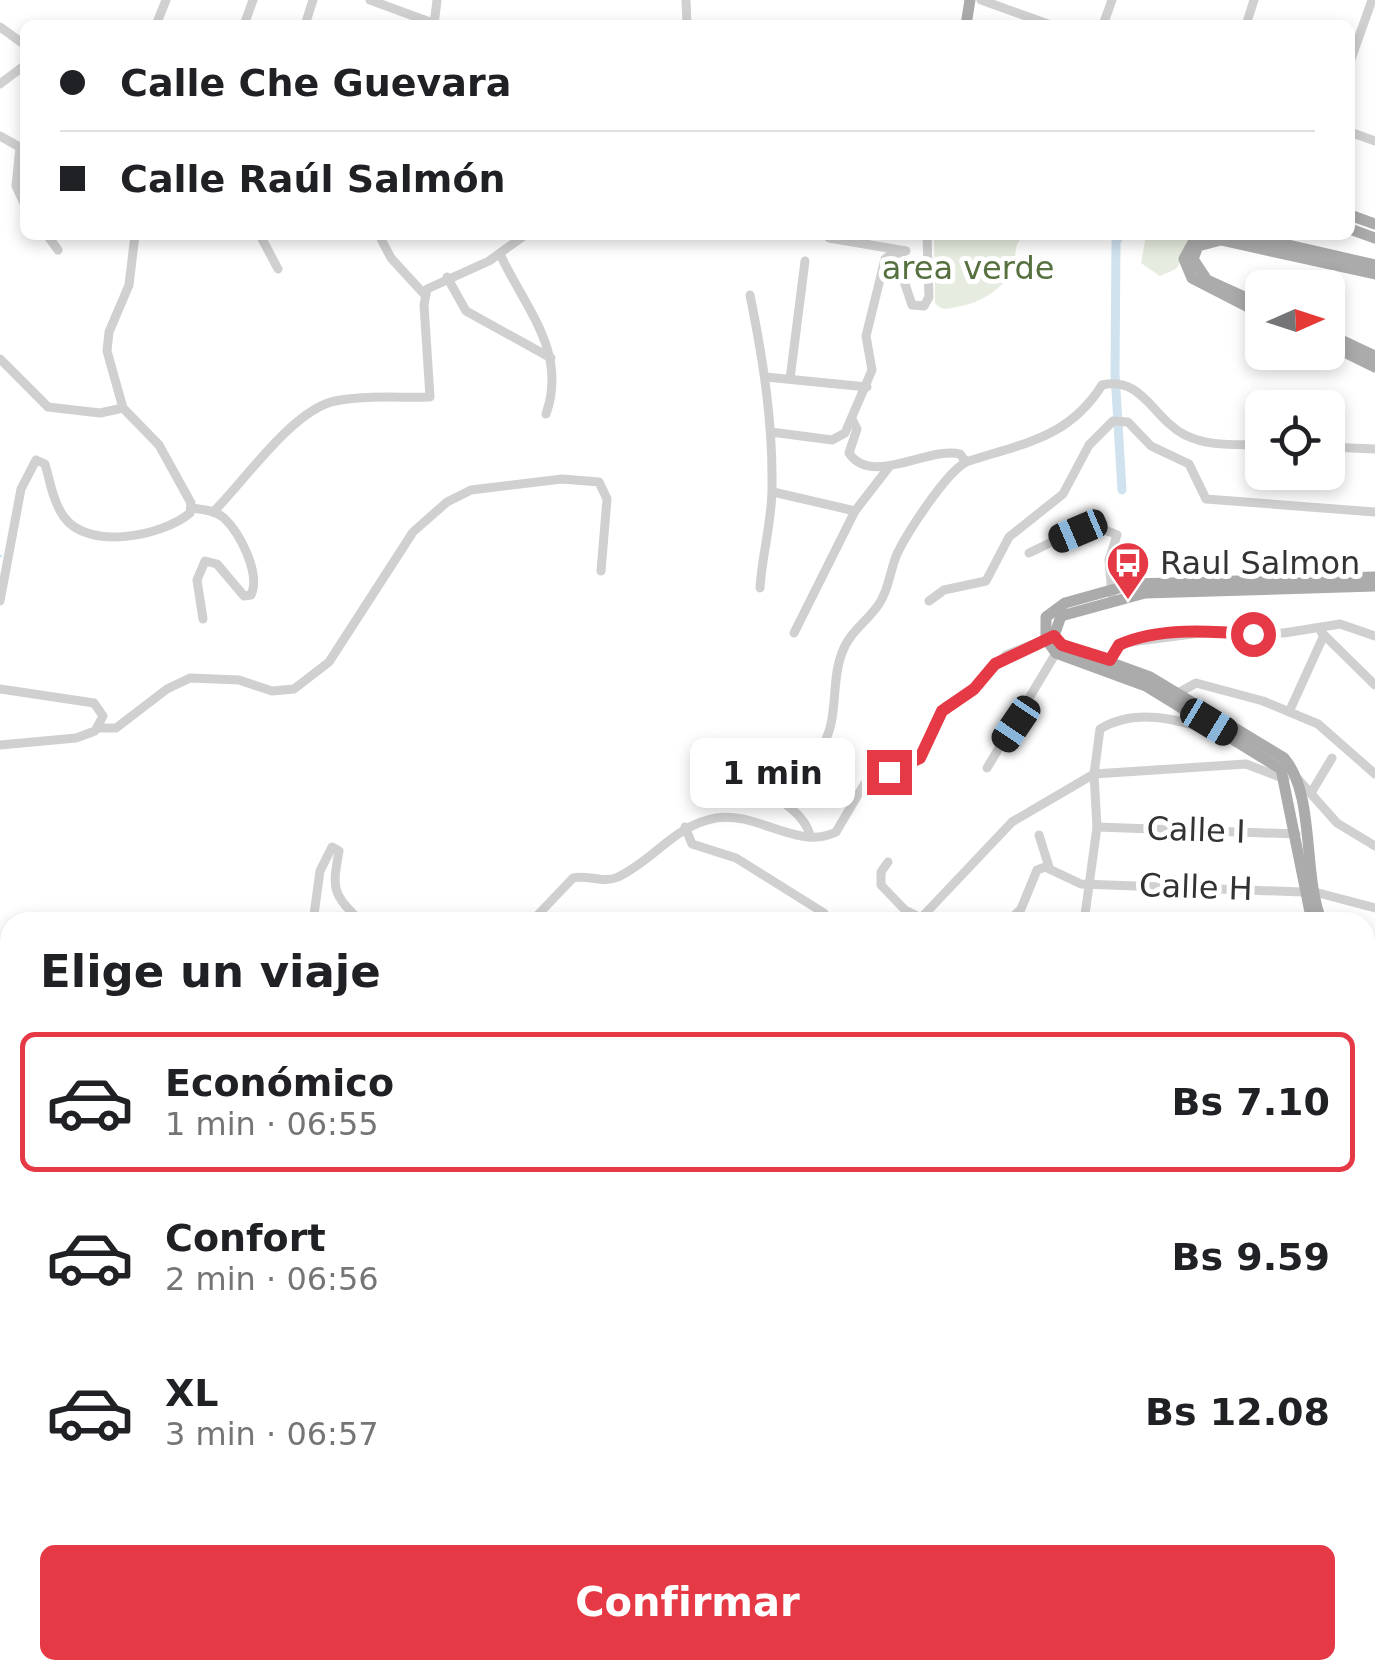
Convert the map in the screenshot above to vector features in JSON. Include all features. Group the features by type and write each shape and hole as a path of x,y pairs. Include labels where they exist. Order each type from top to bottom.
{"main road":[{"path":"1193,240 1186,250 1187,271 1200,285 1245,302"},
{"path":"1245,301 1200,275 1193,259 1198,246 1221,240 1374,269"},
{"path":"1263,240 1374,269"},
{"path":"1345,342 1375,356"},
{"path":"1345,353 1375,368"},
{"path":"1108,665 1056,653 1044,623 1052,610 1157,582 1375,577"},
{"path":"1112,595 1375,586"},
{"path":"1050,638 1176,697 1212,718 1290,778 1310,912"},
{"path":"1290,778 1307,892 1317,912"}],"street":[{"path":"370,0 422,20"},
{"path":"981,0 1037,20"},
{"path":"1237,0 1254,3"},
{"path":"1355,48 1372,0"},
{"path":"0,84 20,68"},
{"path":"20,165 16,186 20,194"},
{"path":"51,240 58,250"},
{"path":"134,240 129,286 106,342 124,408 160,445 192,508"},
{"path":"263,240 278,269"},
{"path":"213,512 269,449 317,409 332,402 430,396 424,294 391,258 382,240"},
{"path":"424,294 448,277 500,254 518,240"},
{"path":"770,432 832,440 845,433 853,421 867,387 872,370 866,336 884,258 906,252 840,240"},
{"path":"889,256 899,266 912,305 924,306 929,297 927,240"},
{"path":"500,254 556,374 546,414"},
{"path":"790,379 806,261"},
{"path":"448,277 466,311 551,358"},
{"path":"750,295 766,377 770,432 772,492 760,588"},
{"path":"0,359 48,408 100,413 124,408"},
{"path":"766,377 867,387"},
{"path":"810,838 806,824 767,792 746,784 716,784 713,774 736,761 805,760 826,742 840,656 848,638 880,603 904,542 950,474 966,462 1061,430 1087,409 1102,385 1114,383 1140,394 1176,430 1216,444 1245,445"},
{"path":"853,421 857,429 850,457 861,463 889,467 950,452 960,454 966,462"},
{"path":"929,601 944,590 986,581 1008,537 1063,494 1089,444 1118,421 1151,446 1189,464 1206,499 1375,512"},
{"path":"1345,448 1375,449"},
{"path":"0,601 22,489 36,460 45,464 66,520 92,532 120,537 159,532 186,517 192,508"},
{"path":"794,633 856,510 889,467"},
{"path":"0,745 76,738 99,728 116,728 167,689 190,678 240,680 272,691 294,689 329,662 413,532 447,502 471,490 562,479 600,482 607,499 601,572"},
{"path":"772,492 856,510"},
{"path":"192,508 213,512 238,537 256,584 251,595 244,596 218,564 205,561 198,580 202,620"},
{"path":"1029,553 1078,531 1108,529 1117,535 1109,560 1112,595"},
{"path":"1108,665 1123,643 1154,636 1215,631 1284,634 1340,624 1375,636"},
{"path":"1315,627 1375,686"},
{"path":"1289,712 1324,635"},
{"path":"541,912 573,878 603,881 621,876 685,827 715,818 745,818 810,838 836,832 865,783 914,763 946,706 974,689 1006,655 1050,638"},
{"path":"987,768 1056,653"},
{"path":"1176,697 1186,684 1196,683 1289,712 1318,724 1375,774"},
{"path":"0,689 94,703 102,716 99,728"},
{"path":"1085,912 1097,828 1094,774 1100,729 1116,721 1175,717 1205,730 1212,718"},
{"path":"1311,793 1332,758"},
{"path":"932,912 1022,814 1094,774 1246,764 1290,778 1311,793 1337,823 1375,846"},
{"path":"685,827 692,844 736,858 822,912"},
{"name":"Calle I","path":"1097,828 1296,834"},
{"path":"1039,835 1048,867 1069,881 1089,884"},
{"path":"314,912 320,871 332,846 339,851 332,873 337,896 352,912"},
{"path":"888,862 881,872 880,885 908,912"},
{"path":"1019,912 1037,870 1048,867"},
{"name":"Calle H","path":"1089,884 1307,892 1375,908"}],"green space":[{"name":"area verde","path":"934,240 1020,240 1012,270 995,291 980,300 944,309 935,303"},
{"name":"area verde","path":"1145,240 1194,240 1176,269 1160,276 1141,263"}],"waterway":[{"path":"1117,240 1115,374 1122,490"}],"place":[{"name":"Raul Salmon","path":"1128,601"}],"route":[{"path":"889,772 920,758 942,711 974,689 995,664 1006,655 1054,636 1062,645 1110,660 1119,645 1154,636 1215,631 1253,634"}]}
